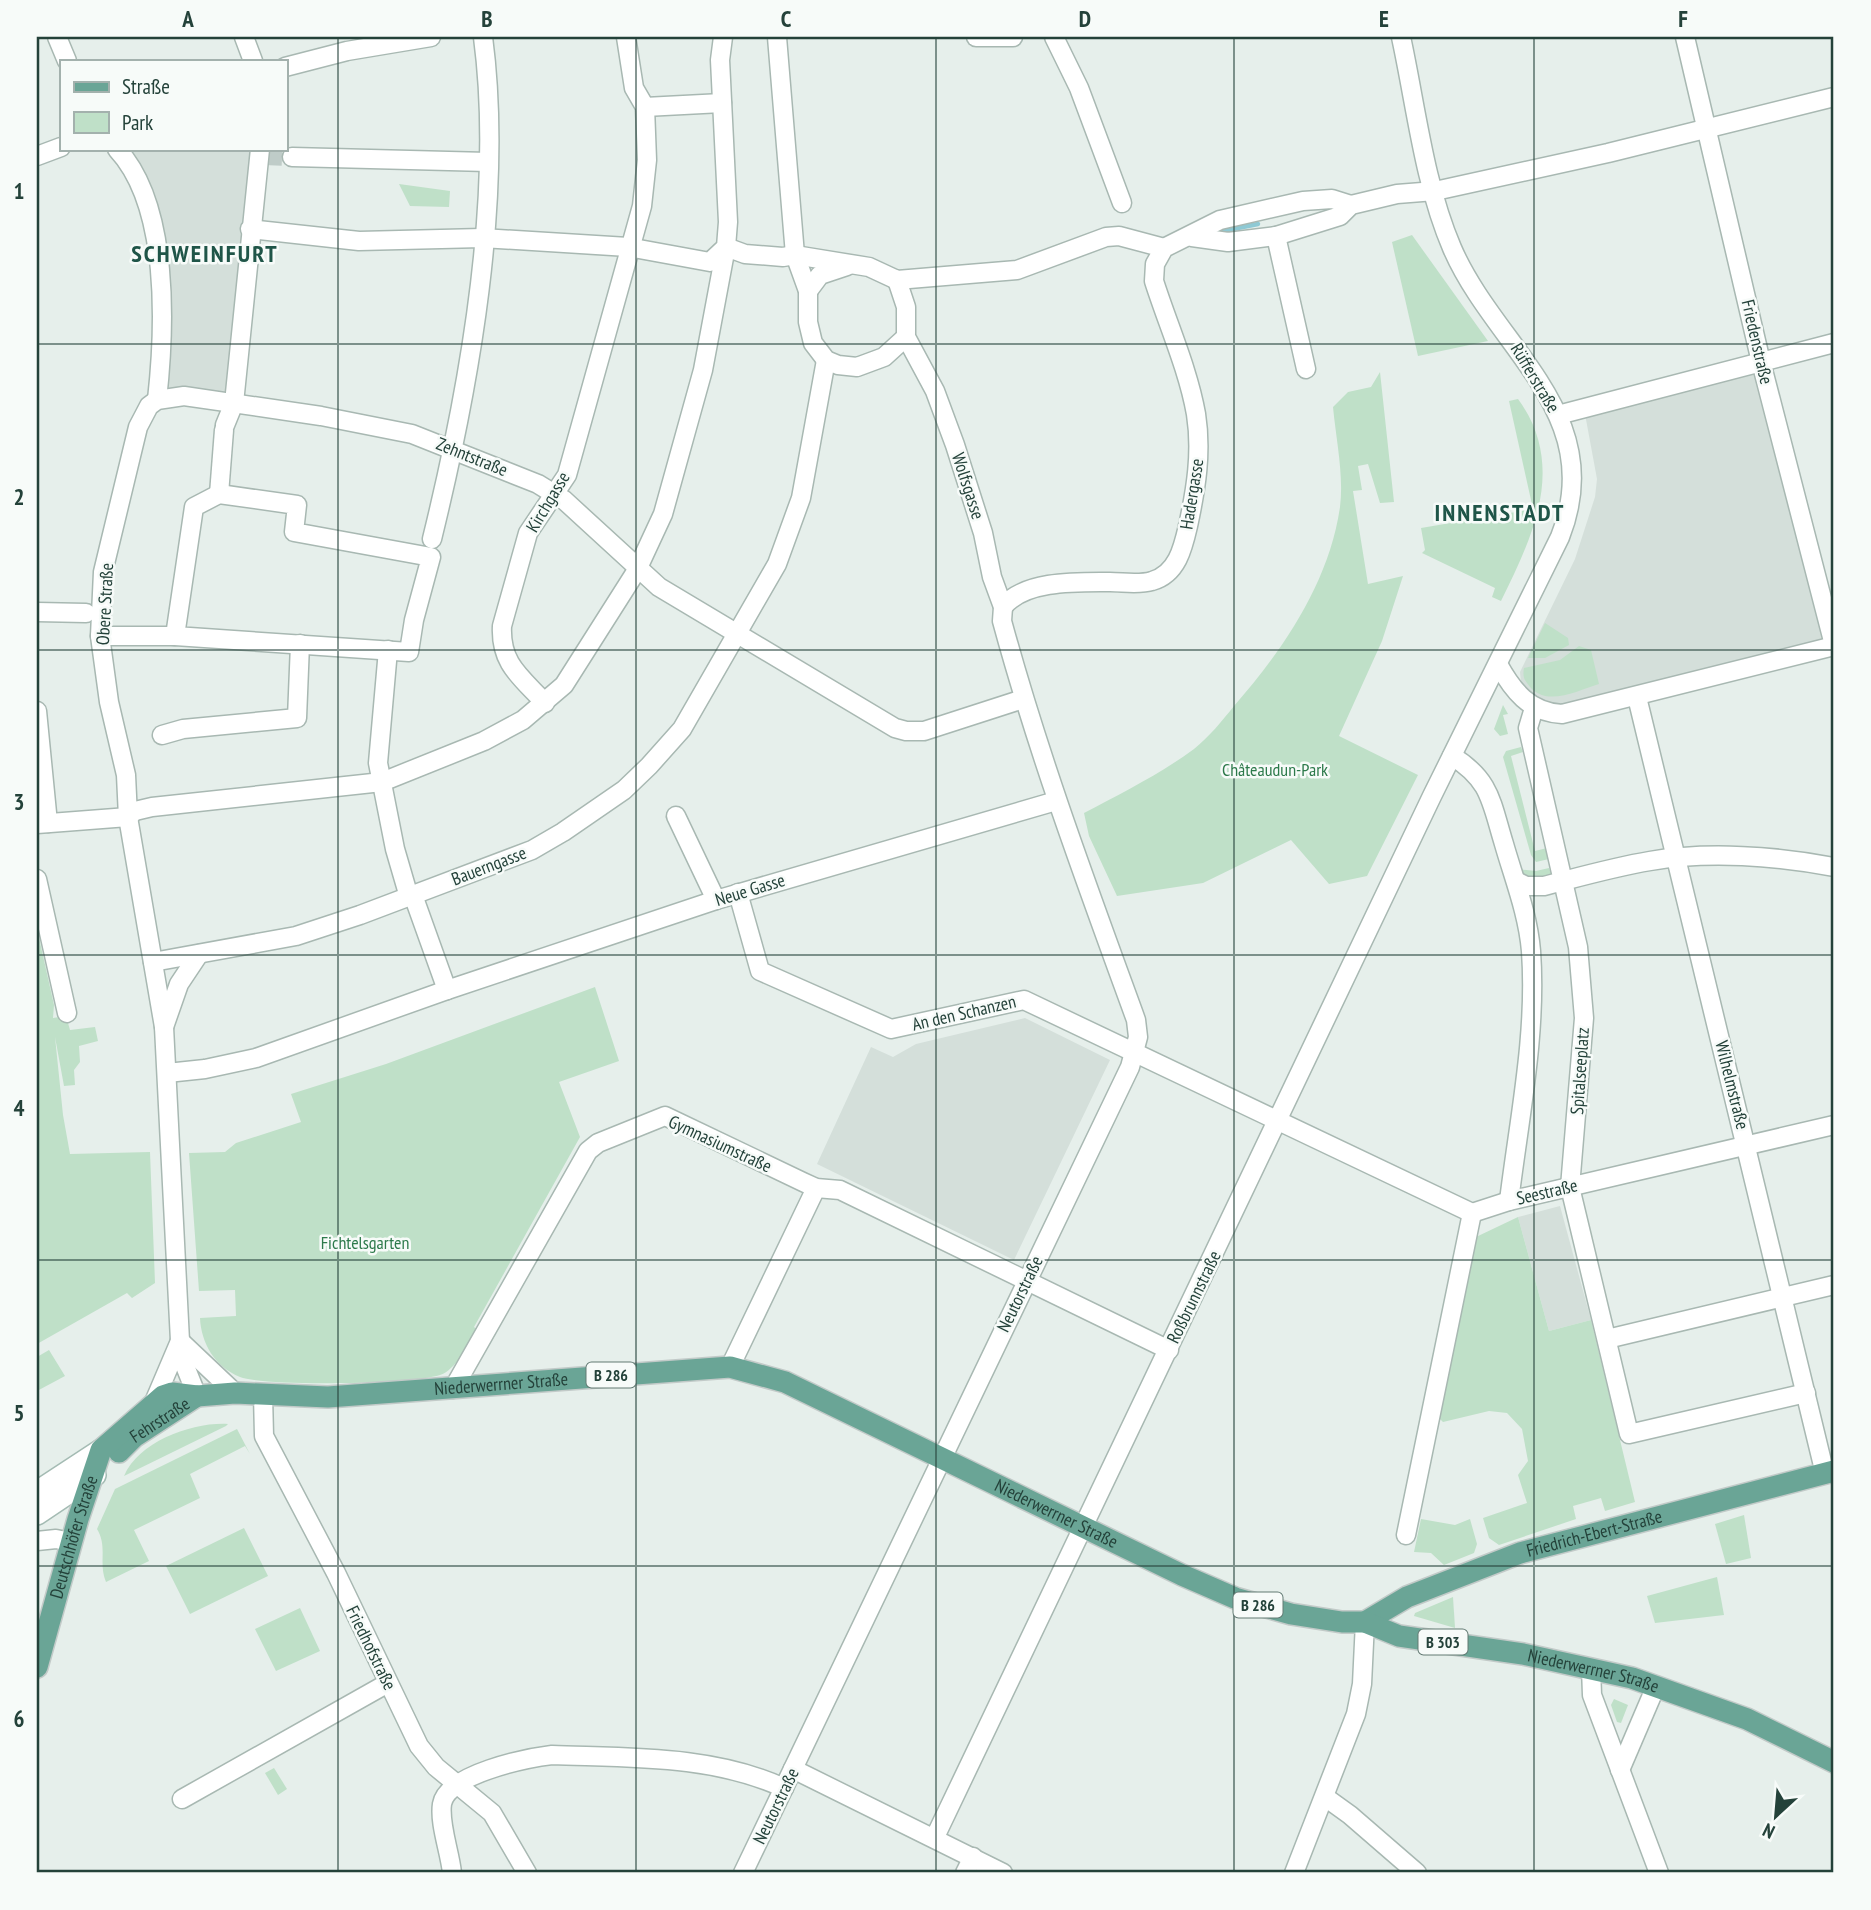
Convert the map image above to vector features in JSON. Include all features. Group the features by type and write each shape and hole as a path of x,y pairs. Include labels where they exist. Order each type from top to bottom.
{"main road":[{"name":"Niederwerrner Straße","path":"263,1395 328,1397 730,1367 785,1382 1235,1598 1291,1615 1342,1622 1366,1622 1399,1636 1523,1654 1591,1668 1656,1686 1747,1719 1834,1762"},
{"name":"Fehrstraße","path":"37,1492 101,1450 154,1402 172,1393 197,1396"},
{"name":"B 286","path":"197,1396 235,1393 263,1395"},
{"name":"Fehrstraße","path":"37,1514 95,1475 134,1437 197,1396"},
{"name":"Deutschhöfer Straße","path":"37,1667 71,1542 101,1450"},
{"name":"Friedrich-Ebert-Straße","path":"1366,1622 1407,1597 1521,1553 1829,1473"}],"street":[{"path":"57,37 67,60"},
{"path":"244,37 253,60"},
{"path":"432,539 475,327 490,111 483,37"},
{"path":"626,37 634,88 645,107 722,103"},
{"path":"37,711 42,823 128,817 135,811 152,807 382,782 484,741 523,720 564,685 589,650 637,570 663,514 703,370 726,247 728,222 720,60 723,37"},
{"path":"778,37 795,255 808,291 808,322 813,344 825,360 838,365 858,367 884,357 906,337"},
{"path":"976,37 1013,37"},
{"path":"1054,37 1079,88 1122,203"},
{"name":"Rüfferstraße","path":"1401,37 1444,226 1462,269 1537,375 1558,415 1573,474 1570,510 1560,537 1452,756"},
{"name":"Friedenstraße","path":"1685,37 1761,362 1834,646"},
{"path":"287,66 347,51 422,38"},
{"path":"726,247 746,254 783,257 795,255 869,267 898,279 1017,270 1106,237 1127,238 1164,248 1192,237 1220,220 1303,201 1332,199 1350,205 1397,194 1434,191 1834,97"},
{"name":"Kirchgasse","path":"545,703 506,660 501,641 509,594 528,533 567,475 628,247 642,206 647,160 645,107"},
{"path":"37,156 60,146"},
{"path":"118,150 130,164 155,239 162,319 157,400"},
{"path":"219,494 224,428 234,403 259,154"},
{"path":"292,157 488,162"},
{"path":"1192,237 1228,243 1276,236 1340,216 1350,205"},
{"path":"251,229 359,241 482,239 628,247 710,262 726,247"},
{"path":"1276,236 1306,369"},
{"name":"Hadergasse","path":"1003,607 1010,598 1044,587 1070,583 1155,580 1168,572 1180,556 1197,483 1198,439 1189,388 1154,281 1155,264 1164,248"},
{"path":"808,291 820,275 848,265"},
{"name":"Wolfsgasse","path":"898,279 906,307 906,337 935,391 983,533 992,577 1003,607 1002,621 1023,699"},
{"path":"1558,415 1834,343"},
{"name":"Bauerngasse","path":"153,962 296,936 411,896 532,849 563,832 624,790 671,743 738,635 777,564 798,508 825,360"},
{"name":"Zehntstraße","path":"157,400 184,396 412,434 554,493 659,587 847,701 906,731 923,731 1023,699"},
{"name":"Obere Straße","path":"157,400 143,416 134,441 103,572 100,636 109,702 126,775 128,817 164,1027 180,1341"},
{"path":"100,636 175,636 409,652 414,620 431,557 294,532 297,505 219,494 194,507 175,636"},
{"path":"37,612 86,613"},
{"path":"162,735 183,729 297,718 300,644"},
{"path":"1498,664 1510,685 1534,708 1562,714 1834,646"},
{"path":"388,650 378,751 382,782 395,849 447,990"},
{"name":"Wilhelmstraße","path":"1637,697 1747,1143 1805,1392 1829,1473"},
{"name":"Neutorstraße","path":"743,1873 1136,1052 1136,1020 1056,801 1023,699"},
{"name":"Spitalseeplatz","path":"1534,708 1528,728 1578,947 1584,1018 1570,1187 1629,1434 1805,1392"},
{"path":"1452,756 1481,778 1518,882 1519,901 1531,949 1531,1006 1509,1201"},
{"name":"Roßbrunnstraße","path":"935,1837 1452,756"},
{"name":"Neue Gasse","path":"167,1073 233,1064 278,1051 447,990 716,900 1056,801"},
{"path":"676,816 716,900"},
{"path":"1518,882 1535,887 1676,858 1745,858 1834,867"},
{"path":"37,878 67,1013"},
{"name":"An den Schanzen","path":"738,893 760,971 891,1030 1024,1000 1276,1120"},
{"path":"164,1027 179,984 199,954"},
{"name":"Gymnasiumstraße","path":"453,1389 581,1161 598,1143 664,1116 816,1188 840,1190 1169,1350"},
{"path":"1276,1120 1472,1213 1406,1535"},
{"name":"Seestraße","path":"1472,1213 1509,1201 1747,1143 1834,1125"},
{"path":"730,1367 816,1188"},
{"path":"1607,1339 1834,1285"},
{"path":"180,1341 235,1393"},
{"path":"180,1341 183,1361 197,1396"},
{"path":"154,1402 180,1341"},
{"name":"Friedhofstraße","path":"263,1395 264,1436 419,1746 436,1767 492,1813 527,1873"},
{"path":"37,1541 57,1539 71,1542"},
{"path":"1294,1873 1325,1797 1359,1701 1366,1622"},
{"path":"1591,1668 1592,1695 1659,1873"},
{"path":"182,1799 388,1684"},
{"path":"1619,1770 1656,1686"},
{"path":"452,1873 442,1801 458,1784 506,1764 551,1755 719,1765 752,1773 784,1788"},
{"path":"793,1769 935,1837 969,1865 1003,1873"},
{"path":"1325,1797 1350,1815 1416,1873"}],"shaded area":[{"path":"126,150 255,150 230,393 166,389 170,355 168,295"},
{"path":"1758,368 1823,643 1553,709 1522,693 1520,672 1575,559 1595,497 1597,479 1585,414"},
{"path":"1025,1018 1110,1060 1014,1260 817,1164 871,1047 893,1057 916,1044"},
{"path":"1560,1206 1591,1320 1549,1331 1518,1217"}],"green space":[{"path":"399,184 450,191 449,207 410,206"},
{"path":"1412,235 1488,341 1418,356 1392,242"},
{"name":"Châteaudun-Park","path":"1380,372 1394,502 1380,503 1368,464 1358,466 1362,490 1353,491 1368,584 1403,576 1382,641 1339,736 1418,775 1367,876 1329,884 1291,840 1203,883 1117,896 1089,836 1084,813 1154,775 1200,744 1270,662 1315,589 1334,535 1341,495 1333,407 1348,392 1371,387"},
{"path":"1518,399 1533,424 1541,450 1543,475 1533,526 1501,601 1492,597 1495,588 1422,553 1425,550 1421,528 1533,509 1509,401"},
{"path":"1545,623 1568,638 1569,645 1545,658 1528,658"},
{"path":"1579,646 1591,650 1599,684 1561,696 1551,697 1534,691 1526,681 1524,668 1560,660"},
{"path":"1503,705 1508,714 1503,715 1508,734 1500,736 1494,729"},
{"path":"1521,747 1523,752 1511,756 1535,851 1547,848 1549,859 1536,862 1531,855 1503,757 1506,751"},
{"path":"1549,868 1553,878 1523,878 1515,869 1536,871"},
{"path":"37,929 54,1005 53,1018 66,1016 70,1030 95,1027 98,1041 79,1046 80,1062 74,1070 75,1085 64,1086 55,1037 70,1154 150,1152 155,1283 132,1298 127,1293 37,1344"},
{"name":"Fichtelsgarten","path":"595,987 619,1061 559,1082 580,1137 474,1327 478,1330 451,1368 440,1375 401,1381 307,1383 255,1380 240,1377 223,1367 207,1345 200,1318 236,1316 235,1290 199,1291 189,1153 225,1152 236,1143 301,1122 291,1094 386,1064"},
{"path":"1518,1217 1549,1331 1591,1320 1635,1502 1605,1511 1601,1498 1573,1506 1576,1519 1499,1545 1489,1538 1483,1518 1527,1503 1518,1475 1528,1461 1522,1429 1507,1413 1489,1411 1443,1422 1438,1417 1476,1237"},
{"path":"49,1350 65,1376 37,1391 37,1357"},
{"path":"228,1424 124,1476 142,1453 168,1436 199,1426"},
{"path":"237,1429 250,1454 245,1446 190,1474 200,1498 134,1530 149,1561 106,1582 102,1542 97,1529 115,1489"},
{"path":"1744,1515 1751,1558 1726,1564 1715,1524"},
{"path":"1421,1519 1455,1525 1470,1519 1477,1544 1474,1553 1444,1565 1431,1553 1414,1552"},
{"path":"244,1528 268,1576 190,1614 166,1566"},
{"path":"1717,1577 1724,1615 1655,1623 1647,1596"},
{"path":"1453,1597 1455,1628 1414,1616 1415,1613"},
{"path":"300,1608 320,1651 276,1671 255,1629"},
{"path":"1614,1699 1628,1705 1621,1723 1617,1722 1611,1705"},
{"path":"274,1768 287,1789 278,1795 265,1773"}],"waterway":[{"path":"1223,231 1258,224"}],"tunnel":[{"path":"264,156 292,157"}],"district":[{"name":"SCHWEINFURT","path":"205,254"},
{"name":"INNENSTADT","path":"1500,513"}]}
